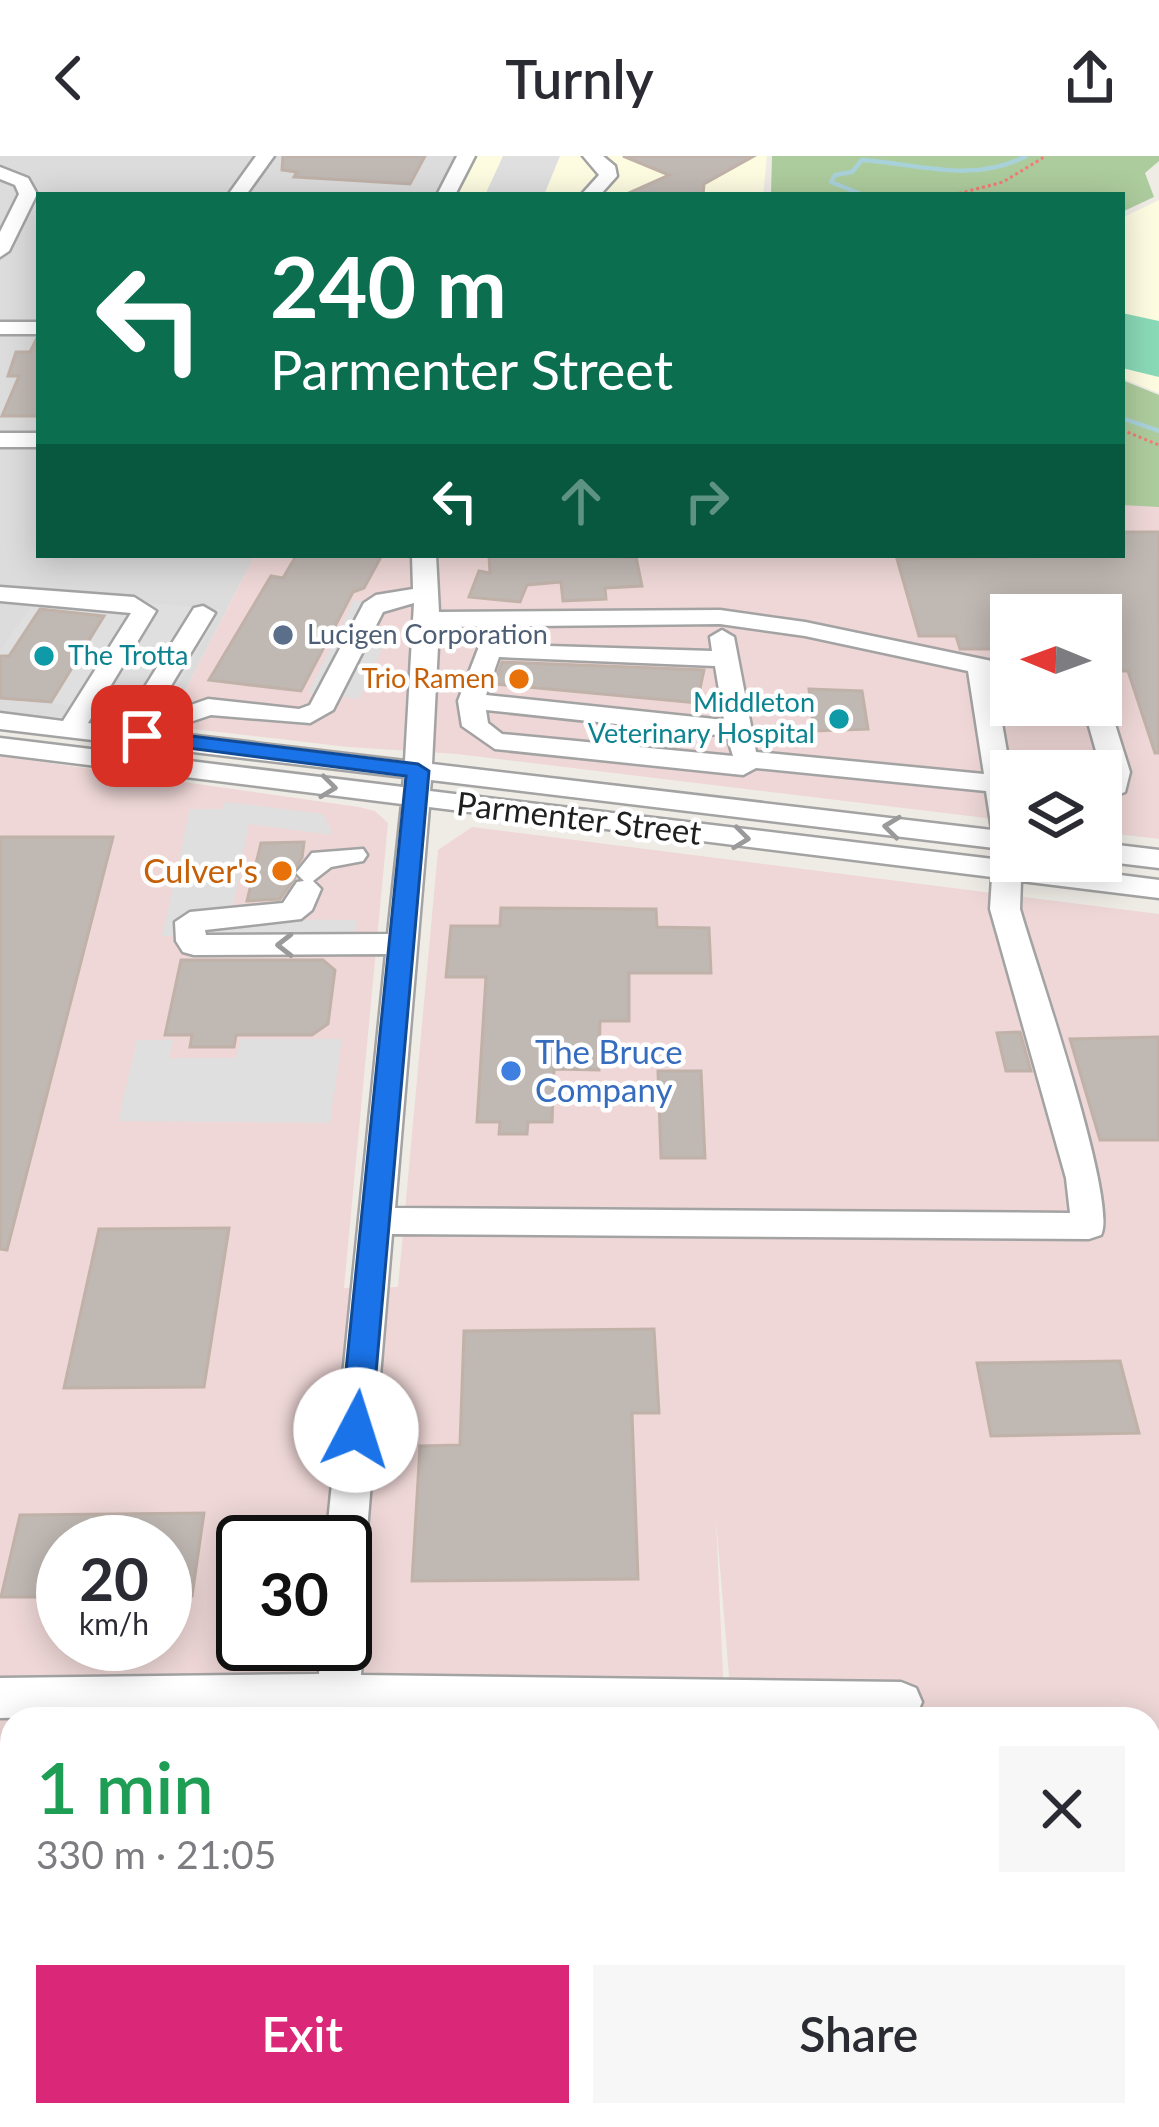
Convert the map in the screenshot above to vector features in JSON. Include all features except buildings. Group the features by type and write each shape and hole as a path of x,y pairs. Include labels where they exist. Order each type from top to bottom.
{"street":[{"path":"240,192 265,156"},
{"path":"448,192 466,156"},
{"path":"592,156 606,166 608,176 593,192"},
{"path":"0,172 22,182 28,194 3,239"},
{"path":"3,239 36,234"},
{"path":"0,328 36,328"},
{"path":"0,440 36,440"},
{"path":"348,1515 417,785 424,558"},
{"path":"0,594 134,604 144,611 71,728"},
{"path":"92,695 148,701 160,709 190,713 208,707 302,717 320,710 373,608 385,600 495,620 720,617 805,629 990,669"},
{"path":"148,701 203,613"},
{"path":"720,617 742,730 736,808"},
{"path":"495,620 471,701 475,726 495,741 990,783"},
{"path":"489,649 725,659"},
{"path":"471,701 742,730"},
{"name":"Parmenter Street","path":"0,721 71,728 417,785 736,808 990,848"},
{"name":"Parmenter Street","path":"0,746 417,785 990,849"},
{"path":"353,855 322,859 302,903 291,912 190,922 190,941 194,945 400,944"},
{"path":"1122,855 1159,859"},
{"name":"Parmenter Street","path":"1122,880 1159,889"},
{"path":"374,1221 1089,1226 1083,1178 1005,909 1007,882"},
{"path":"338,1696 340,1671"},
{"path":"0,1698 261,1693 901,1702"}],"path":[{"path":"964,192 1004,182 1046,156"},
{"path":"1125,431 1159,445"}],"shaded area":[{"path":"0,156 466,156 448,192 36,192 36,558 253,558 167,726 0,713"},
{"path":"466,156 767,156 763,192 448,192"},
{"path":"503,156 560,156 545,192 486,192"},
{"path":"1159,200 1159,393 1125,379 1125,217"},
{"path":"1125,503 1159,503 1159,839 1122,835 1122,750 990,750 990,818 457,754 167,726 253,558 1125,558"},
{"path":"41,592 221,610 161,715 0,698 0,651"},
{"path":"354,600 389,604 373,638 386,640 359,699 308,693"},
{"path":"0,756 359,807 375,811 388,823 344,1288 398,1287 438,850 472,827 1159,914 1159,1707 902,1707 901,1702 731,1700 716,1520 724,1707 0,1707"},
{"path":"225,802 323,814 333,835 249,824 231,919 357,920 354,950 177,950 179,936 162,936 190,809 222,809"},
{"path":"241,1039 342,1039 330,1123 118,1121 137,1040 173,1040 169,1058 236,1058"}],"green space":[{"path":"772,156 1159,156 1145,173 1154,197 1125,211 1125,192 771,192"},
{"path":"1125,314 1159,321 1159,377 1125,369"},
{"path":"1125,381 1159,395 1159,507 1125,505"}],"waterway":[{"path":"856,192 831,182 835,175 852,172 862,160 966,171 1026,156"},
{"path":"1125,419 1159,431"}],"place":[{"name":"Lucigen Corporation","path":"283,635"},
{"name":"The Trotta","path":"44,656"},
{"name":"Trio Ramen","path":"519,679"},
{"name":"Middleton Veterinary Hospital","path":"839,719"},
{"name":"Culver's","path":"282,871"},
{"name":"The Bruce Company","path":"511,1071"}],"route":[{"path":"142,736 418,771 356,1430"}]}
